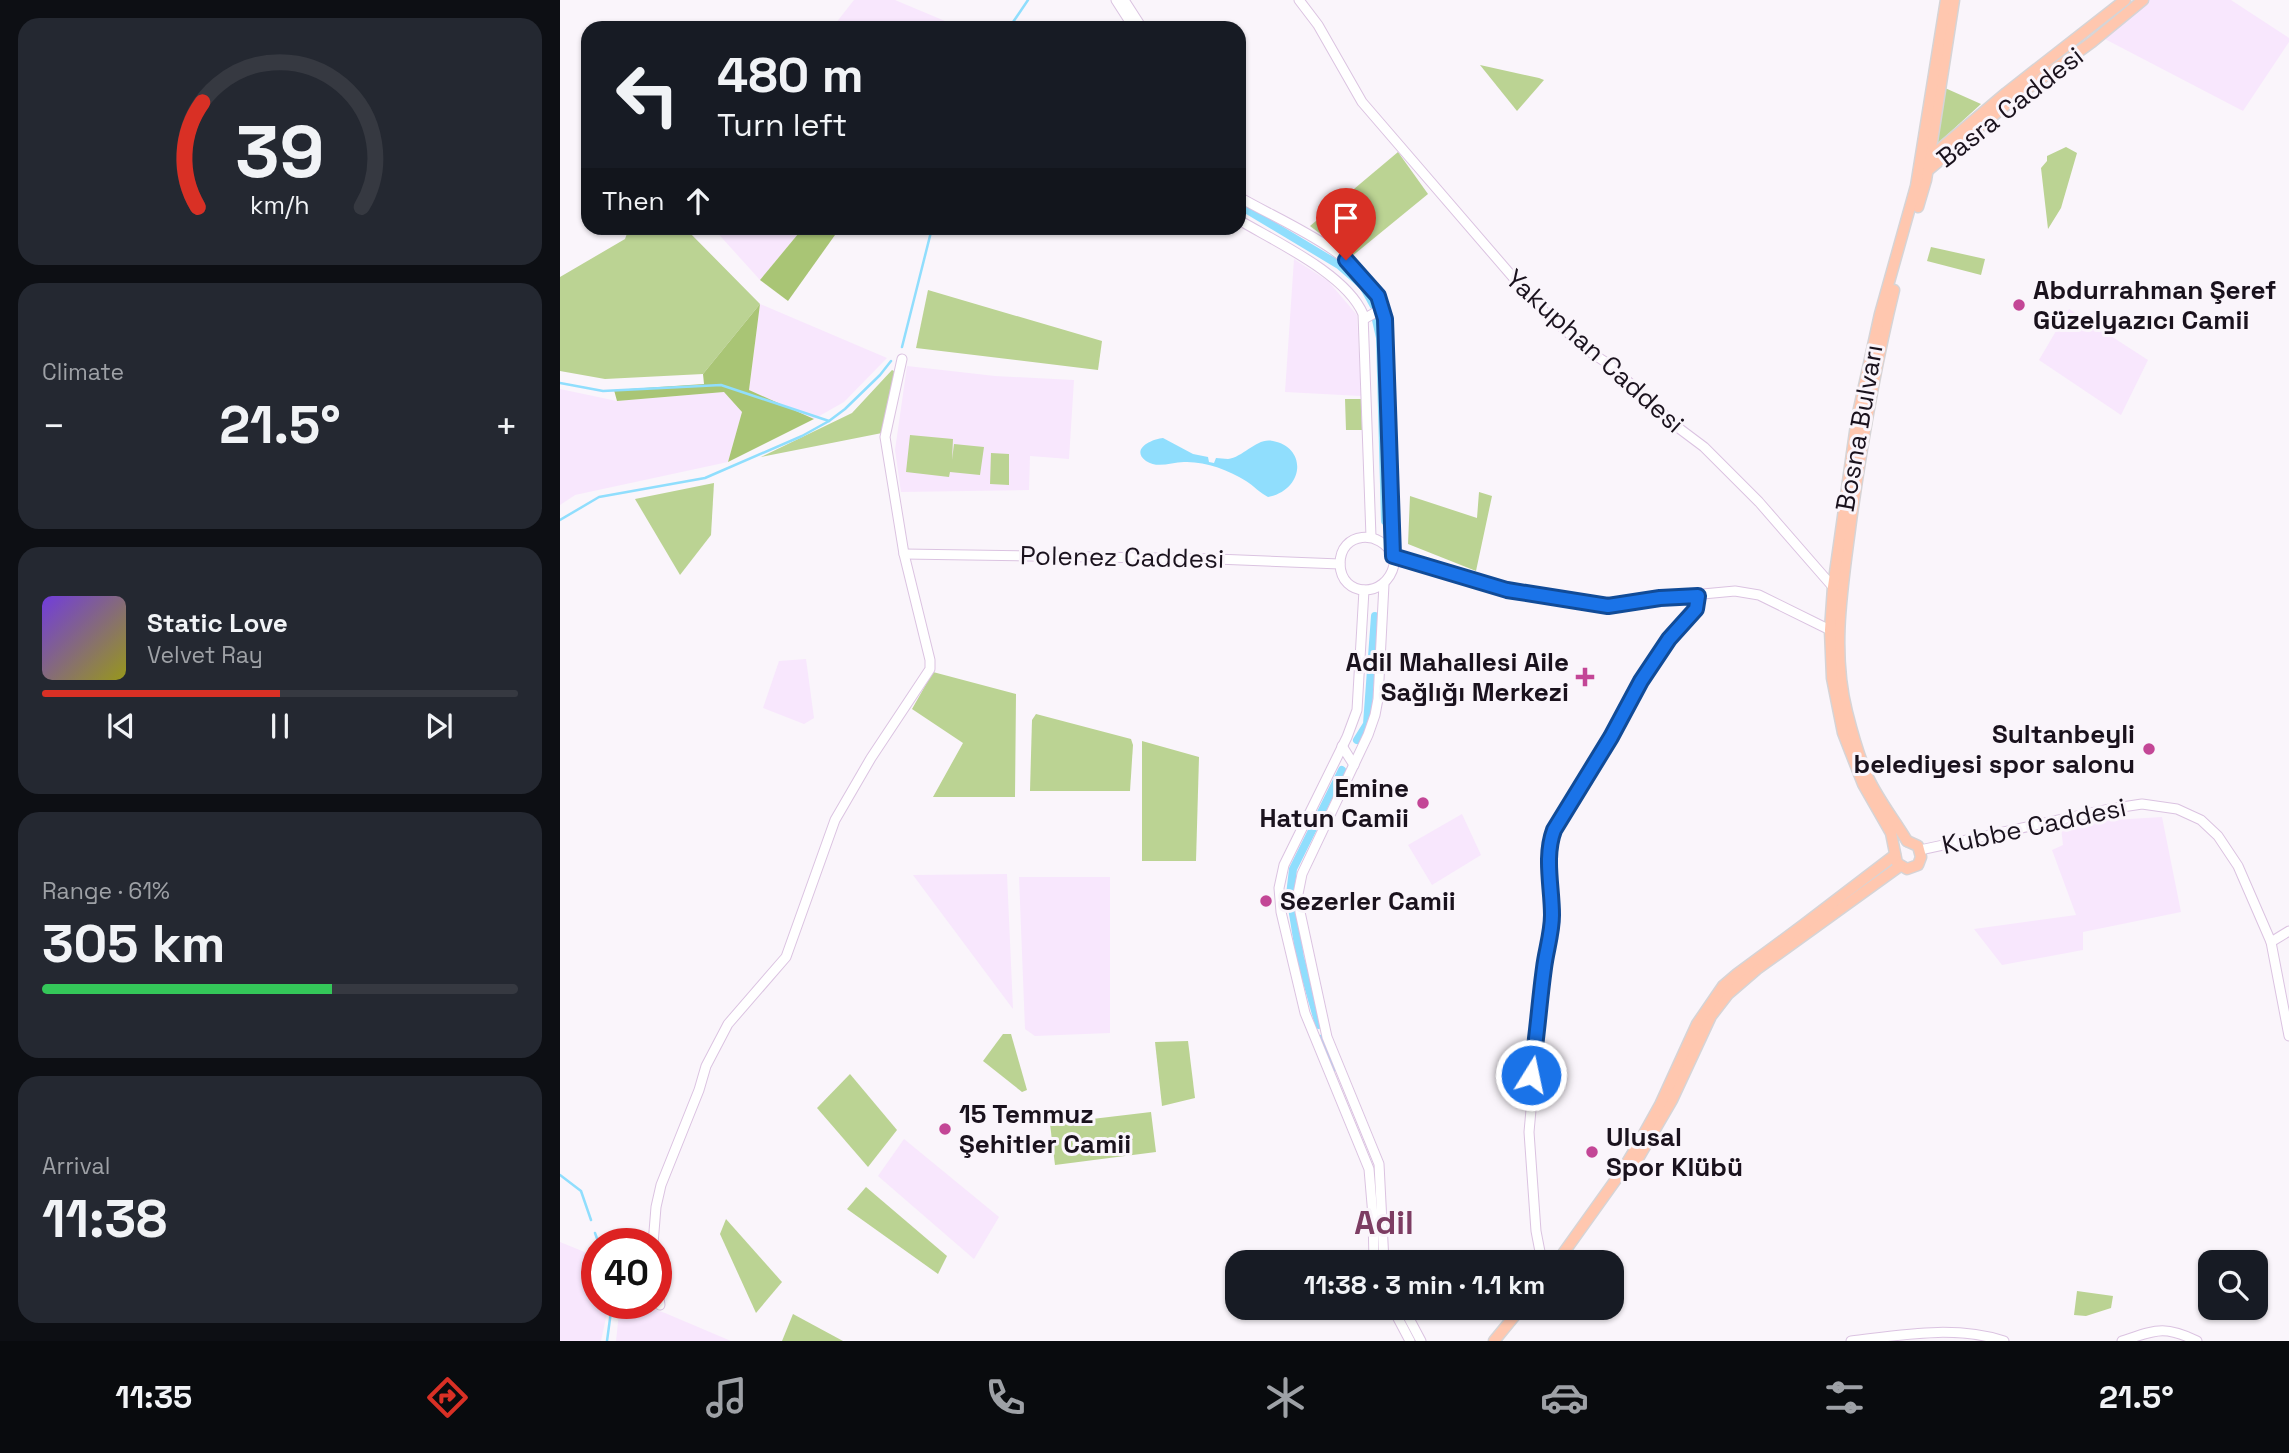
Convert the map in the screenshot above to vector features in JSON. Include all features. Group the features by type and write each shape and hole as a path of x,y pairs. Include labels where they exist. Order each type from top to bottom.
{"main road":[{"name":"Bosna Bulvarı","path":"1907,841 1867,775 1854,740 1842,687 1839,625 1871,395 1894,292 1926,180 1925,166 1946,0"},
{"name":"Bosna Bulvarı","path":"1895,852 1891,832 1855,766 1843,733 1832,678 1830,630 1833,587 1857,418 1868,362 1916,186 1925,166 1954,0"},
{"name":"Basra Caddesi","path":"1925,166 2006,93 2125,0"},
{"name":"Basra Caddesi","path":"1925,166 2092,42 2143,0"},
{"path":"1566,1250 1640,1142 1697,1024 1723,986 1895,852 1900,844 1907,841 1914,843 1920,850 1918,865 1910,869 1900,866"},
{"path":"1895,852 1900,866"},
{"path":"1574,1250 1643,1151 1672,1100 1711,1016 1728,994 1784,949 1900,866"},
{"path":"1494,1341 1511,1320"},
{"path":"1502,1341 1519,1320"}],"street":[{"path":"1116,0 1130,21"},
{"path":"1124,0 1138,21"},
{"name":"Yakuphan Caddesi","path":"1299,0 1318,25 1362,102 1536,304 1587,349 1610,365 1679,429 1704,447 1759,502 1833,587"},
{"path":"1246,201 1346,260 1370,285 1383,309 1387,333 1393,556 1392,574 1384,584 1372,590 1364,590 1350,584 1340,564 1345,549 1350,543 1363,537 1371,537 1385,543 1393,556 1507,590 1608,606 1735,591 1759,595 1830,630"},
{"path":"1246,224 1331,276 1359,305 1364,319 1371,537"},
{"path":"1364,319 1383,309"},
{"path":"654,1228 661,1185 706,1066 728,1024 786,957 835,820 871,758 930,669 904,554 885,437 902,359"},
{"name":"Polenez Caddesi","path":"904,554 1216,559 1340,564"},
{"path":"1384,584 1376,715 1299,883 1300,912 1325,1031 1378,1164 1384,1250"},
{"path":"1364,590 1357,710 1280,877 1281,912 1305,1013 1368,1170 1374,1250"},
{"path":"1540,1250 1536,1231 1530,1132 1531,1075 1552,917 1550,842 1554,830 1611,737 1641,681 1669,639 1696,609 1698,596"},
{"path":"1342,746 1354,765"},
{"name":"Kubbe Caddesi","path":"1920,850 2109,808 2142,804 2177,809 2201,820 2218,836 2238,866 2271,942 2289,1036"},
{"path":"2271,942 2289,931"},
{"path":"1312,1033 1325,1031"},
{"path":"1373,1236 1383,1225"},
{"path":"1399,1320 1410,1341"},
{"path":"1410,1320 1421,1341"},
{"path":"2122,1341 2155,1331 2173,1330 2197,1341"},
{"path":"1851,1341 1927,1332 1970,1332 2004,1341"}],"shaded area":[{"path":"854,0 895,0 945,21 838,21"},
{"path":"2149,0 2231,0 2289,38 2289,42 2243,111 2101,37"},
{"path":"719,235 797,235 760,280"},
{"path":"1294,259 1328,281 1357,315 1361,396 1285,392"},
{"path":"760,304 887,358 844,402 814,419 749,390"},
{"path":"2069,309 2148,360 2121,415 2039,360"},
{"path":"907,366 995,376 1074,380 1069,459 1030,456 1029,490 901,492 895,450"},
{"path":"560,389 617,401 724,392 742,412 728,462 575,495 560,505"},
{"path":"806,659 814,718 804,724 763,708 779,661"},
{"path":"1462,814 1481,855 1432,885 1408,845"},
{"path":"2162,817 2181,912 2083,932 2083,950 2002,965 1974,929 2076,915 2052,850 2063,845 2061,827"},
{"path":"1007,874 1013,1009 913,875"},
{"path":"1019,877 1110,877 1110,1033 1035,1036 1025,1029"},
{"path":"904,1139 999,1217 974,1259 878,1176"},
{"path":"560,1242 581,1251 581,1319 606,1319 601,1341 560,1341"},
{"path":"672,1316 731,1341 616,1341 618,1319 672,1319"}],"green space":[{"path":"1480,65 1539,78 1544,80 1517,111"},
{"path":"1945,88 1981,104 1936,145"},
{"path":"2066,147 2077,153 2061,208 2048,229 2041,168 2047,161 2047,156"},
{"path":"1398,152 1428,194 1351,257 1310,226"},
{"path":"626,235 692,235 760,304 703,374 605,379 560,371 560,277 625,239"},
{"path":"797,235 835,235 788,301 760,280"},
{"path":"1931,247 1985,259 1981,275 1927,261"},
{"path":"928,290 1102,341 1098,370 916,348"},
{"path":"760,304 749,390 814,419 728,462 742,412 724,392 617,401 614,390 704,384 703,374"},
{"path":"892,370 896,372 882,433 761,457 852,413"},
{"path":"1345,399 1361,399 1362,430 1346,430"},
{"path":"910,435 953,439 952,460 954,444 984,447 980,475 950,472 949,477 906,472"},
{"path":"991,453 1009,454 1009,485 990,484"},
{"path":"714,483 711,535 680,575 635,499"},
{"path":"1479,492 1492,496 1476,571 1408,544 1410,496 1477,518"},
{"path":"933,672 1016,694 1015,797 933,797 963,743 912,709"},
{"path":"1036,714 1131,739 1133,745 1130,791 1030,791 1032,720"},
{"path":"1142,741 1199,757 1196,861 1142,861"},
{"path":"1003,1034 1011,1034 1027,1090 1022,1092 983,1061"},
{"path":"1188,1041 1195,1098 1162,1106 1155,1042"},
{"path":"850,1074 897,1130 868,1167 817,1108"},
{"path":"1151,1112 1156,1152 1055,1165 1050,1124"},
{"path":"866,1187 947,1256 938,1274 847,1209"},
{"path":"726,1219 782,1282 756,1313 720,1234"},
{"path":"2077,1291 2113,1296 2111,1308 2086,1316 2074,1315"},
{"path":"793,1314 843,1341 782,1341"}],"water":[{"path":"1163,438 1193,454 1208,457 1209,462 1214,463 1216,458 1228,459 1261,442 1273,441 1292,452 1296,460 1295,478 1280,493 1268,497 1239,477 1216,467 1192,462 1160,465 1146,461 1142,457 1141,449 1153,440"}],"waterway":[{"path":"1014,21 1028,0"},
{"path":"1246,209 1339,265 1363,286 1374,306"},
{"path":"902,347 930,235"},
{"path":"1376,320 1380,338 1385,521"},
{"path":"560,520 599,497 705,478 802,436 845,409 891,361"},
{"path":"560,383 603,391 721,385 829,421"},
{"path":"1357,740 1367,724 1375,616"},
{"path":"1319,1025 1300,957 1290,895 1293,869 1342,770"},
{"path":"1323,1038 1335,1067"},
{"path":"560,1175 581,1191 591,1220"},
{"path":"607,1341 610,1319"}],"place":[{"name":"Abdurrahman Şeref Güzelyazıcı Camii","path":"2019,305"},
{"name":"Adil Mahallesi Aile Sağlığı Merkezi","path":"1585,677"},
{"name":"Sultanbeyli belediyesi spor salonu","path":"2149,749"},
{"name":"Emine Hatun Camii","path":"1423,803"},
{"name":"Sezerler Camii","path":"1266,901"},
{"name":"15 Temmuz Şehitler Camii","path":"945,1129"},
{"name":"Ulusal Spor Klübü","path":"1592,1152"}],"district":[{"name":"Adil","path":"1384,1223"}],"route":[{"path":"1346,260 1378,296 1385,319 1393,556 1507,590 1608,606 1660,598 1698,596 1696,609 1669,639 1641,681 1611,737 1554,830 1550,842 1552,917 1531,1075"}]}
